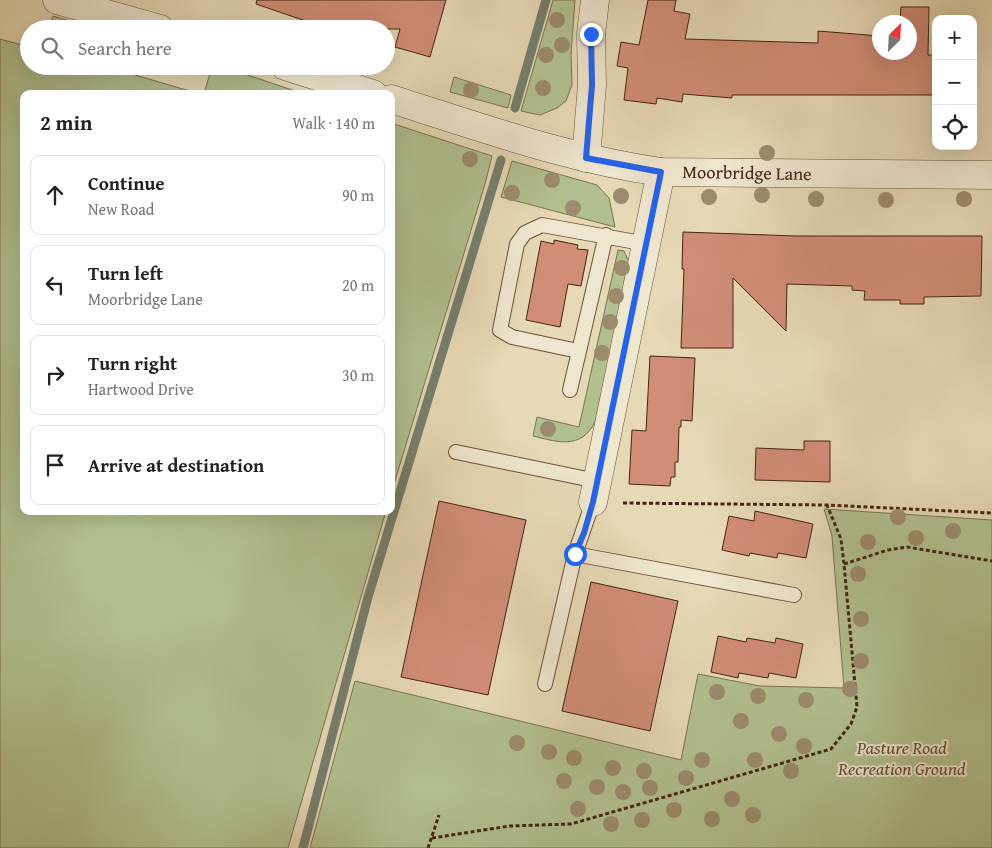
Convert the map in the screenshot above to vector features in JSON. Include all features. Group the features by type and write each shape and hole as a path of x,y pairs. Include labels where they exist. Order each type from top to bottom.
{"street":[{"path":"57,0 128,20"},
{"path":"586,158 592,85 591,34 595,0"},
{"path":"313,75 360,90"},
{"name":"Moorbridge Lane","path":"395,100 586,158 661,172 992,175"},
{"path":"595,492 661,172"}],"lane":[{"path":"578,351 512,337 500,330 517,244 525,233 542,225 606,235 647,244"},
{"path":"570,390 606,235"},
{"path":"456,452 595,492 584,533 575,554 545,684"},
{"path":"575,554 794,595"}],"path":[{"path":"595,492 992,513"},
{"path":"432,838 510,826 571,824 830,749 851,724 857,707 841,540 827,505"},
{"path":"844,564 888,550 907,547 992,561"},
{"path":"428,848 439,815"}],"green space":[{"path":"553,0 575,0 571,55 572,85 566,101 557,108 540,115 521,111"},
{"path":"53,16 66,20 52,20"},
{"path":"0,39 20,45 20,75 135,75 186,90 20,90 20,515 385,515 288,848 0,848"},
{"path":"209,75 248,75 292,90 205,90"},
{"path":"454,77 511,95 508,108 450,92"},
{"path":"395,124 492,156 395,481"},
{"path":"512,161 597,185 609,198 615,227 501,197"},
{"path":"618,250 624,251 630,264 595,422 583,437 568,442 559,442 533,436 537,417 579,427"},
{"name":"Pasture Road Recreation Ground","path":"824,509 992,520 992,848 310,848 355,681 681,760 698,674 760,686 844,688 832,536"}],"building":[{"path":"257,0 446,0 430,57 395,47 400,29 395,29 395,20 303,20 256,4"},
{"path":"648,0 676,0 674,11 690,14 685,39 818,43 818,31 872,35 872,60 917,60 917,15 900,15 901,7 929,7 928,55 932,55 932,95 732,95 732,98 683,94 682,102 657,98 656,104 624,100 628,68 617,66 621,42 639,45"},
{"path":"683,232 796,236 982,236 981,296 924,297 924,304 900,304 900,300 864,300 865,291 852,290 852,286 787,284 786,331 733,278 733,348 681,348 684,269 682,269"},
{"path":"554,240 578,245 577,249 588,250 581,286 568,284 560,327 526,320 541,241 554,244"},
{"path":"650,356 695,358 692,421 681,420 678,462 675,462 675,477 671,477 670,486 629,484 632,430 646,431"},
{"path":"804,441 830,441 830,482 755,480 756,448 804,450"},
{"path":"439,501 526,520 488,695 401,677"},
{"path":"755,511 813,524 806,558 778,553 777,558 750,553 749,556 722,550 729,516 754,521"},
{"path":"591,582 678,601 650,731 562,711"},
{"path":"718,636 746,642 747,638 775,643 776,638 803,644 796,678 769,673 768,678 739,673 738,678 711,672"}],"waterway":[{"path":"515,108 546,0"},
{"path":"395,508 501,160"},
{"path":"303,848 368,597 393,515"}],"route":[{"path":"575,554 584,533 593,502 661,172 630,168 586,158 592,85 591,34"}]}
